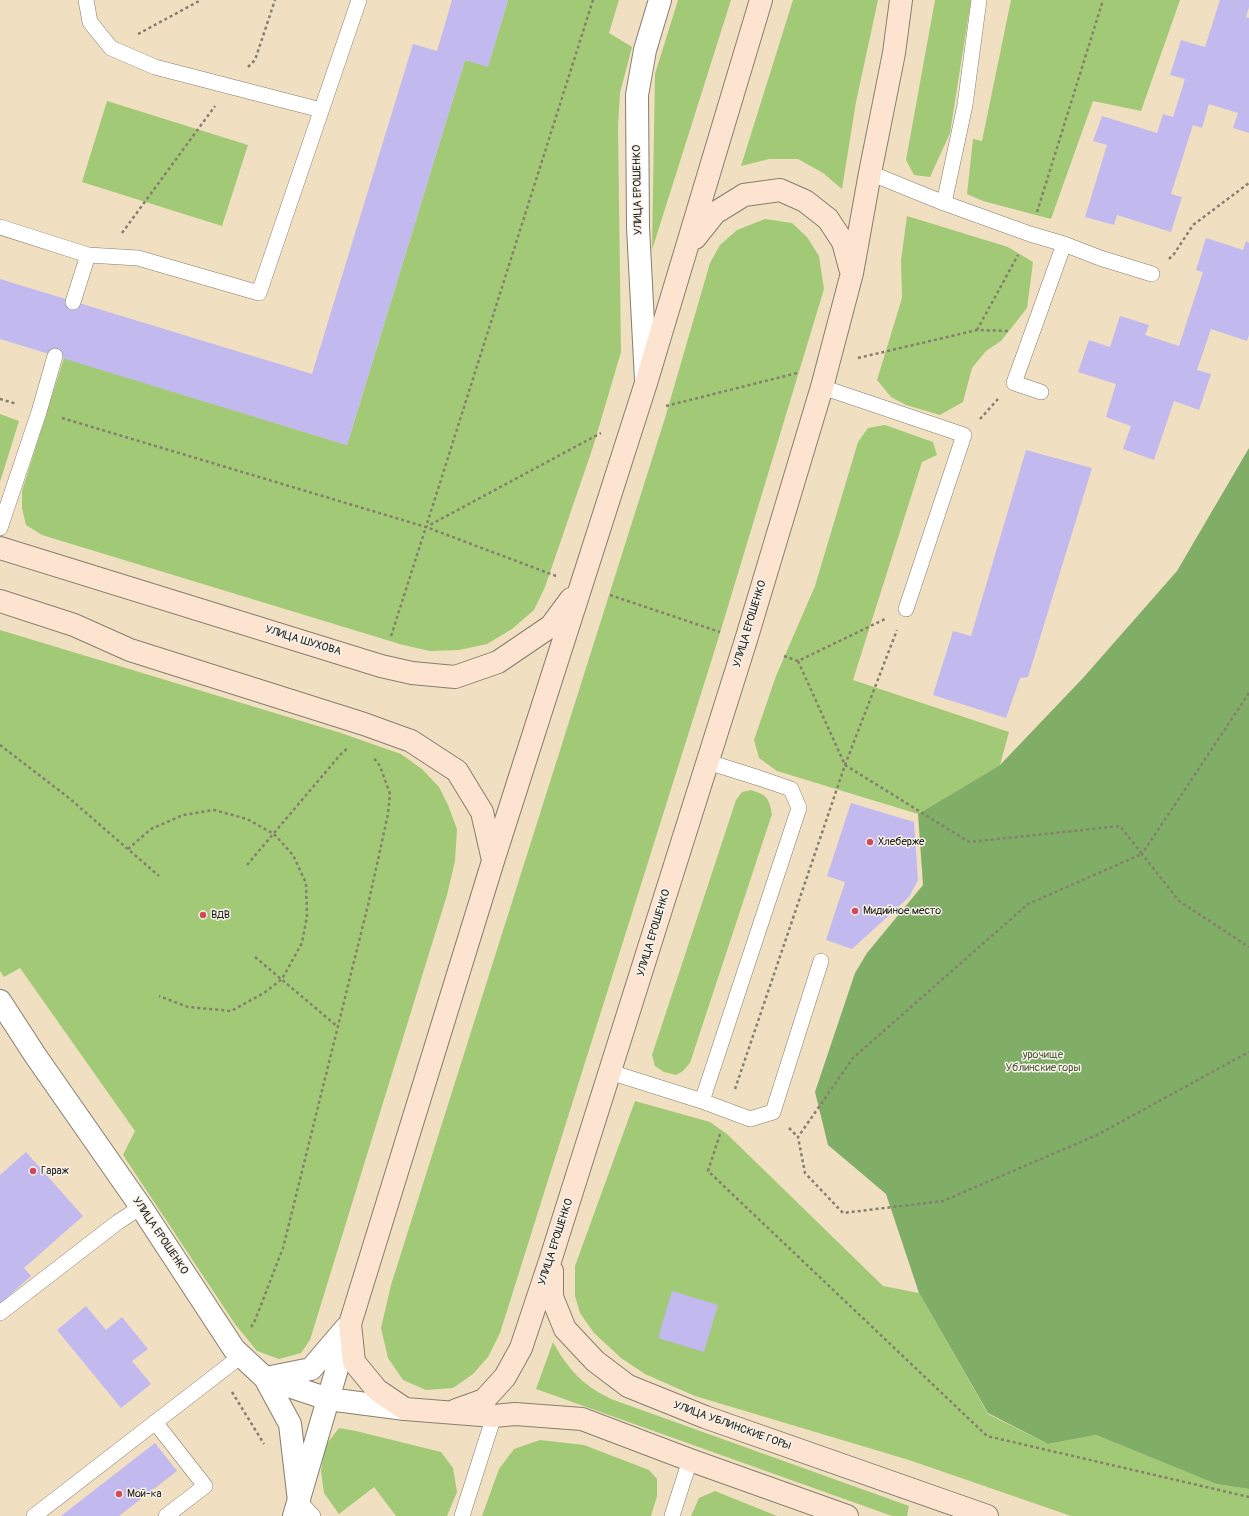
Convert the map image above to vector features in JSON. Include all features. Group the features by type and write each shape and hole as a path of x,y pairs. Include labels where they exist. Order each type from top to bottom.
{"main road":[{"name":"УЛИЦА ЕРОШЕНКО","path":"762,0 637,413 493,861 350,1324 354,1362 377,1390 405,1409 448,1413 484,1400 505,1377 521,1348 551,1258 708,762 822,387 852,273 894,53 901,0"},
{"name":"УЛИЦА ЕРОШЕНКО","path":"688,246 715,213 744,195 780,190 805,201 828,218 843,242 852,273"},
{"name":"УЛИЦА ШУХОВА","path":"0,548 381,666 412,673 455,677 498,662 551,626 581,586"},
{"path":"0,601 74,625 130,650 364,724 411,741 457,771 482,812 493,861"},
{"name":"УЛИЦА УБЛИНСКИЕ ГОРЫ","path":"551,1258 552,1297 565,1329 595,1361 628,1386 705,1417 987,1516"},
{"path":"448,1413 494,1416 516,1414 582,1419 690,1460 848,1516"}],"street":[{"name":"УЛИЦА ЕРОШЕНКО","path":"646,383 638,227 637,95 645,50 660,0"},
{"name":"УЛИЦА ЕРОШЕНКО","path":"0,1001 35,1055 141,1207 238,1352 265,1378 311,1369 350,1324"},
{"name":"УЛИЦА ЕРОШЕНКО","path":"302,1511 328,1399 350,1324"},
{"path":"265,1378 328,1399 405,1409"},
{"path":"265,1378 290,1424 302,1511"}],"lane":[{"path":"86,0 90,22 111,48 155,68 321,110"},
{"path":"0,227 88,255 138,258 259,293 359,0"},
{"path":"944,203 965,105 979,0"},
{"path":"870,173 944,203 1030,234 1152,274"},
{"path":"1041,392 1014,383 1064,244"},
{"path":"73,302 88,255"},
{"path":"0,528 55,356"},
{"path":"822,387 964,435 906,609"},
{"path":"702,1101 799,808 790,789 708,762"},
{"path":"610,1072 702,1101 750,1119 773,1112 821,961"},
{"path":"0,1313 118,1222 141,1207"},
{"path":"34,1516 155,1422 238,1352"},
{"path":"462,1516 494,1416"},
{"path":"155,1422 205,1486 166,1516"},
{"path":"672,1516 690,1460"}],"path":[{"path":"111,48 201,0"},
{"path":"104,256 228,86 255,60 275,0"},
{"path":"391,636 592,0"},
{"path":"977,330 1030,234 1103,0"},
{"path":"1152,274 1174,254 1193,225 1249,183"},
{"path":"426,527 637,413 827,365 977,330 1032,332"},
{"path":"964,435 1014,383"},
{"path":"0,399 38,412 426,527 556,576"},
{"path":"610,595 723,633"},
{"path":"798,661 845,765 969,842 1120,826 1179,901 1249,947"},
{"path":"1249,692 1142,854 1028,904 853,1058 798,1137 805,1172 843,1213 943,1201 1097,1135 1249,1052"},
{"path":"247,865 340,755 354,742"},
{"path":"0,745 69,798 159,876"},
{"path":"238,1352 254,1323 283,1248 368,905 388,814 390,794 380,766 372,755"},
{"path":"128,849 151,829 183,815 214,810 247,819 274,834 293,855 306,883 307,916 302,943 282,979 264,993 231,1011 188,1007 160,996"},
{"path":"255,957 338,1027"},
{"path":"987,1436 1249,1496"}],"green space":[{"path":"508,0 619,0 609,33 632,47 620,93 618,127 621,352 593,447 545,587 534,610 512,629 487,644 459,650 430,651 403,645 42,535 26,525 22,508 22,491 64,358 347,445 465,60 488,66"},
{"path":"678,0 731,0 652,250 655,74"},
{"path":"793,0 878,0 856,102 842,189 823,173 798,159 769,159 741,166"},
{"path":"935,0 971,0 950,133 930,177 914,175 906,160"},
{"path":"1011,0 1180,0 1141,111 1093,101 1051,219 983,201 967,194 973,139 982,141"},
{"path":"107,101 248,145 222,226 82,182"},
{"path":"907,216 1008,247 1033,262 1027,308 1001,341 986,351 972,368 963,402 940,415 906,405 891,397 877,380 902,298 901,260"},
{"path":"765,219 792,223 807,237 819,256 824,289 716,646 500,1333 488,1357 473,1374 453,1388 426,1390 403,1380 388,1358 381,1328 391,1285 665,418 710,263 720,245 737,230"},
{"path":"0,414 19,421 0,482"},
{"path":"885,425 933,442 937,455 922,462 853,680 1009,732 1000,765 918,814 777,771 759,758 754,740 776,676 815,586 858,442 868,428"},
{"name":"урочище Ублинские горы","path":"1249,448 1249,1489 1216,1484 1096,1435 1048,1444 988,1413 919,1293 886,1194 828,1145 815,1092 855,973 867,953 923,885 918,814 1000,765 1083,678 1177,571"},
{"path":"0,630 341,733 401,754 422,769 439,787 448,805 457,829 455,861 447,895 310,1340 301,1353 279,1359 257,1351 235,1324 123,1155 135,1131 20,968 4,977 0,971"},
{"path":"751,790 760,793 768,800 772,814 690,1063 683,1071 676,1075 664,1072 655,1066 652,1055 736,800 742,792"},
{"path":"635,1101 710,1122 727,1134 883,1286 919,1293 988,1414 1048,1444 1096,1435 1216,1484 1249,1489 1249,1516 1071,1516 909,1460 695,1396 645,1374 621,1358 594,1333 580,1313 575,1296 575,1266"},
{"path":"553,1342 564,1360 578,1377 591,1388 611,1399 909,1506 907,1516 892,1516 536,1389"},
{"path":"339,1428 441,1452 453,1468 457,1492 447,1516 396,1516 374,1487 339,1514 324,1493 321,1471 325,1446"},
{"path":"540,1440 584,1445 649,1470 657,1479 657,1496 651,1516 482,1516 499,1469 514,1449"},
{"path":"715,1491 777,1516 691,1516 699,1498"}],"building":[{"path":"452,0 508,0 488,67 465,60 347,445 0,339 0,279 312,374 413,44 437,51"},
{"path":"1220,0 1249,0 1249,7 1246,17 1249,18 1249,133 1233,128 1238,113 1209,104 1202,128 1193,125 1171,194 1182,197 1171,232 1117,215 1114,225 1085,217 1107,145 1093,141 1102,116 1157,133 1163,114 1173,117 1185,79 1170,75 1181,40 1205,47"},
{"path":"1206,238 1243,250 1246,241 1249,243 1249,335 1247,341 1211,329 1197,370 1211,374 1199,410 1174,401 1154,460 1123,449 1131,426 1106,417 1116,384 1078,372 1089,340 1110,347 1120,316 1149,325 1145,335 1179,346 1203,272 1196,270"},
{"path":"1026,450 1092,468 1028,677 1020,678 1006,718 933,695 953,631 971,636"},
{"path":"851,803 914,822 918,880 909,897 852,949 826,940 845,882 827,876"},
{"path":"26,1152 83,1216 24,1268 31,1276 0,1304 0,1175"},
{"path":"672,1291 718,1305 704,1352 658,1338"},
{"path":"86,1306 106,1330 122,1317 148,1349 132,1361 151,1384 121,1408 57,1330"},
{"name":"Мой-ка","path":"155,1443 177,1471 119,1516 61,1516"}],"place":[{"name":"Хлеберже","path":"870,842"},
{"name":"Мидийное место","path":"855,911"},
{"name":"ВДВ","path":"203,915"},
{"name":"Гараж","path":"33,1171"},
{"name":"Мой-ка","path":"119,1494"}]}
